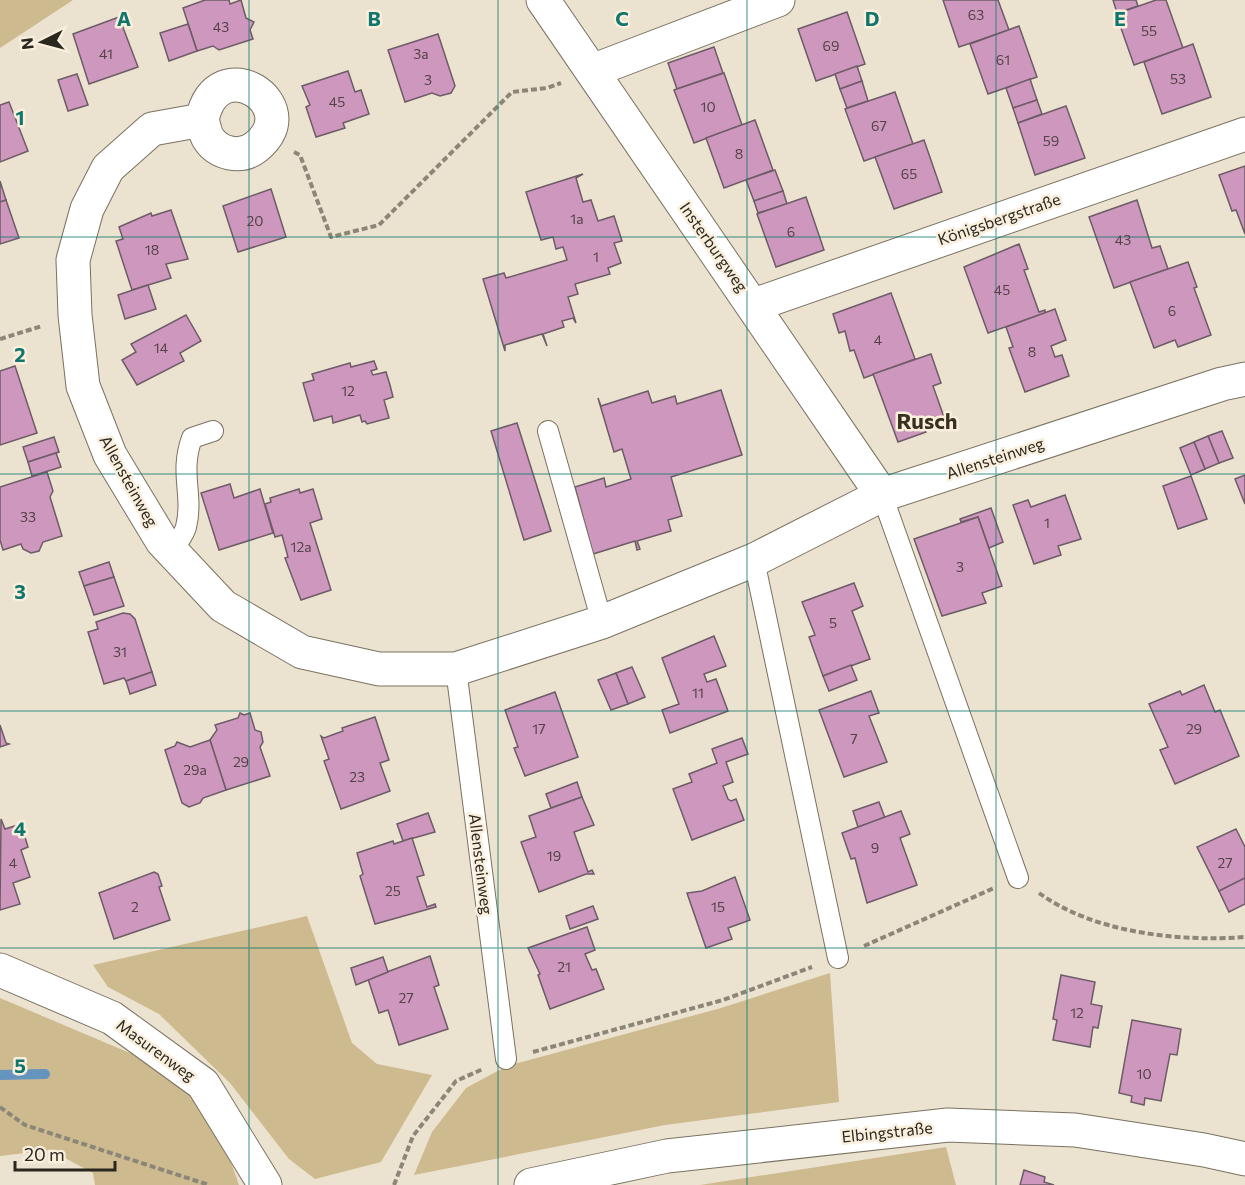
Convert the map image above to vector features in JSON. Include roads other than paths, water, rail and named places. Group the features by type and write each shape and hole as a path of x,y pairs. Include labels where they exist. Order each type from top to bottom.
{"street":[{"name":"Insterburgweg","path":"543,0 882,495"},
{"path":"592,70 778,0"},
{"path":"235,84 251,87 261,93 271,109 272,128 265,140 250,152 234,154 218,149 207,137 202,120 210,98 222,88 235,84"},
{"name":"Allensteinweg","path":"202,120 152,129 108,168 87,208 73,260 75,315 83,386 110,455 162,541 223,606 302,652 379,669 456,669 602,622 754,560 882,495 1222,384 1245,379"},
{"name":"Königsbergstraße","path":"754,305 1245,134"},
{"name":"Masurenweg","path":"0,970 112,1018 203,1084 265,1185"},
{"name":"Elbingstraße","path":"531,1185 667,1156 948,1125 1075,1130 1204,1150 1245,1159"}],"lane":[{"path":"172,552 185,530 189,509 185,456 192,438 213,431"},
{"path":"548,431 602,622"},
{"path":"882,495 1018,878"},
{"path":"754,560 838,958"},
{"name":"Allensteinweg","path":"456,669 506,1059"}],"waterway":[{"path":"0,1075 45,1074"}],"district":[{"name":"Rusch","path":"927,421"}]}
